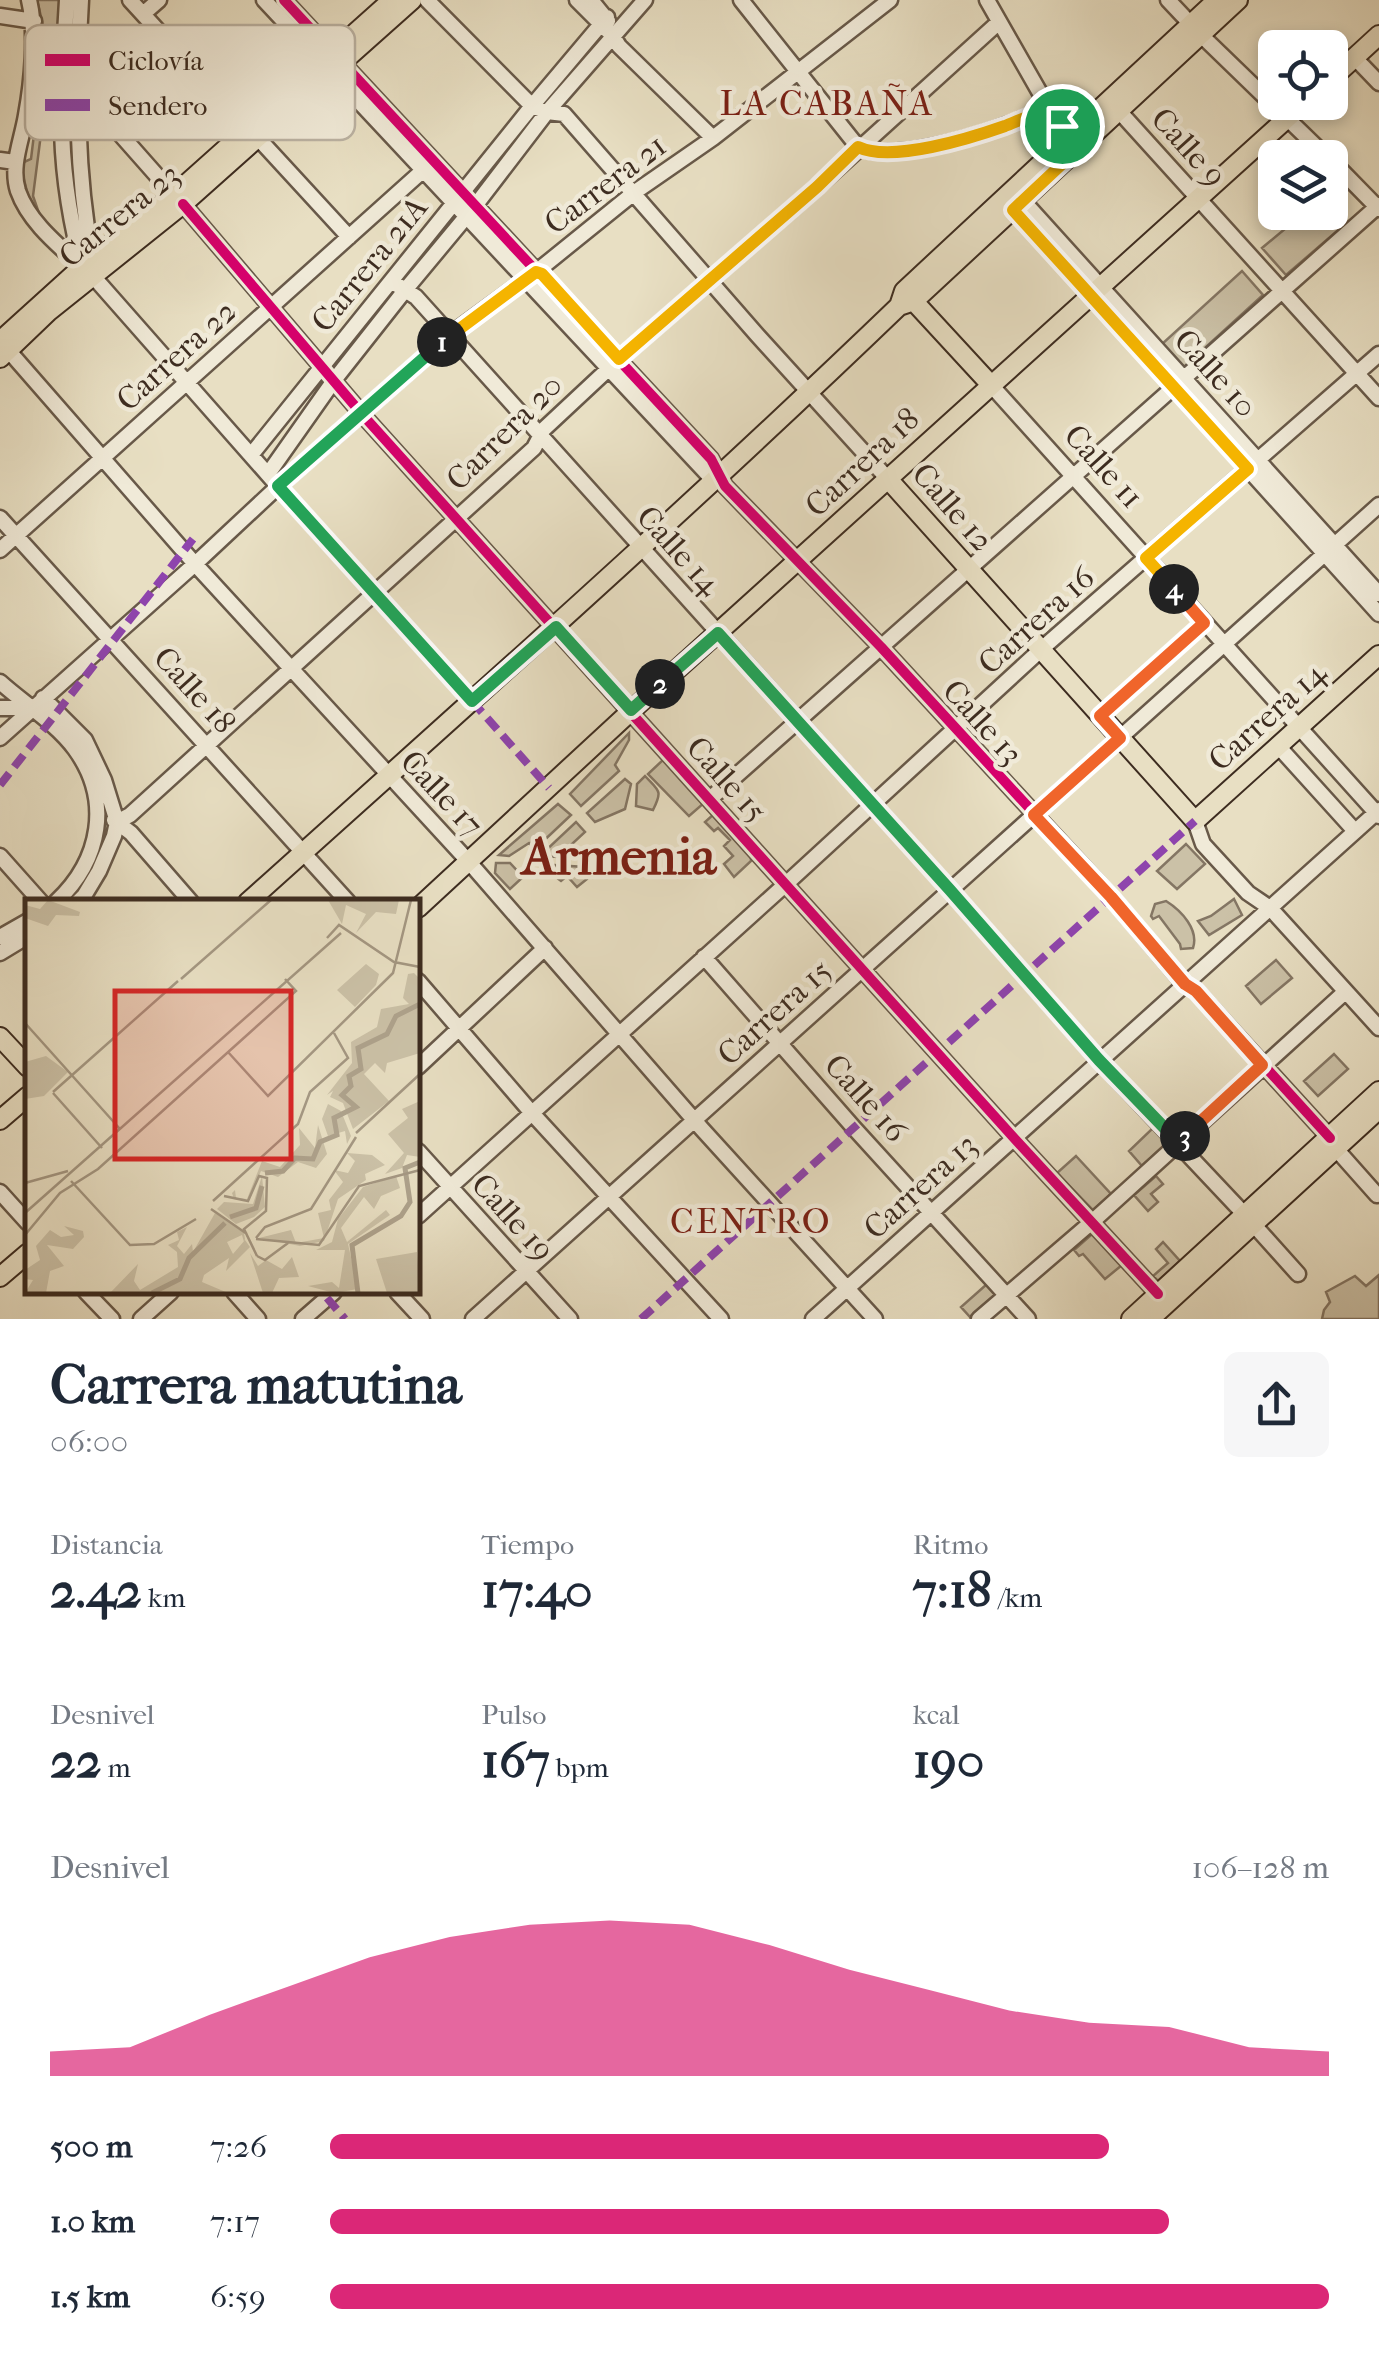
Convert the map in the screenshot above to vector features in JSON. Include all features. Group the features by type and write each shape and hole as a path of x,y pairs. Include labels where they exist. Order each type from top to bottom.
{"main road":[{"name":"Carrera 23","path":"355,38 392,0"},
{"name":"Carrera 23","path":"355,44 412,0"},
{"path":"1075,141 1119,111 1196,30 1217,0"},
{"path":"251,899 556,627 1196,30 1238,0"},
{"path":"1348,64 1379,36"},
{"name":"Carrera 18","path":"420,906 631,710 1286,120"},
{"name":"Carrera 23","path":"3,350 48,312 89,267 179,199 245,140"},
{"name":"Calle 11","path":"906,300 991,385"},
{"name":"Calle 12","path":"888,478 1195,822"},
{"name":"Carrera 14","path":"1195,822 1379,655"},
{"path":"0,1037 25,1064"},
{"path":"1334,1144 1379,1092"},
{"path":"0,1120 25,1099"},
{"path":"1150,1319 1250,1220 1379,1109"},
{"path":"1131,1319 1250,1220"},
{"path":"0,1278 25,1256"}],"street":[{"path":"30,0 34,25"},
{"path":"66,25 67,0"},
{"path":"80,25 81,0"},
{"path":"130,0 153,25"},
{"path":"143,14 158,0"},
{"path":"264,0 291,25"},
{"path":"284,0 303,25"},
{"name":"Calle 12","path":"427,0 532,106 564,114 888,478"},
{"path":"577,0 603,20"},
{"path":"591,0 633,60 713,138"},
{"name":"Carrera 21A","path":"273,480 334,380 547,112 646,0"},
{"path":"741,0 858,147 869,152 955,142 1034,114 1052,114"},
{"name":"Carrera 21","path":"0,738 195,564 273,480 361,413 450,335 890,0"},
{"path":"987,0 1052,114 1075,141"},
{"path":"1168,0 1258,91"},
{"path":"0,16 34,22"},
{"name":"Carrera 21A","path":"251,455 603,20"},
{"name":"Carrera 20","path":"117,822 130,815 534,448 544,429 614,363 817,187 998,22"},
{"path":"1354,58 1379,83"},
{"name":"Calle 13","path":"355,87 531,275 542,274 614,363 716,477 881,647 1377,1195"},
{"name":"Calle 9","path":"1119,111 1379,398"},
{"path":"25,114 8,161 35,222 89,267 186,383 472,701"},
{"path":"1292,120 1311,140"},
{"path":"63,140 76,242 89,267"},
{"path":"78,140 89,267"},
{"name":"Calle 15","path":"126,140 361,413 772,867 783,887 862,968 1158,1294"},
{"path":"259,140 349,237"},
{"name":"Carrera 22","path":"0,550 428,166"},
{"path":"710,798 1378,207 1348,177"},
{"name":"Calle 10","path":"1013,200 1330,549 1379,614"},
{"name":"Calle 14","path":"391,281 406,289 450,335 1099,1060 1298,1274"},
{"name":"Calle 17","path":"3,350 468,862 874,1319"},
{"name":"Carrera 16","path":"420,1214 1041,650 1379,354"},
{"name":"Calle 11","path":"991,385 1378,813"},
{"name":"Carrera 15","path":"473,1319 1379,505"},
{"name":"Calle 18","path":"0,518 345,899"},
{"name":"Calle 10","path":"1330,549 1379,594"},
{"path":"1100,716 1204,623"},
{"path":"0,682 16,696"},
{"path":"0,695 37,703 85,740 104,780 117,822 99,871 81,899"},
{"path":"0,708 37,703"},
{"path":"37,703 74,748 98,807 98,829 92,846 69,889 59,899"},
{"path":"1278,746 1354,830"},
{"path":"98,807 131,833 188,899"},
{"name":"Carrera 13","path":"813,1319 1354,830 1378,813"},
{"name":"Calle 12","path":"1195,822 1203,844 1248,892 1270,908 1379,1028"},
{"path":"0,856 38,899"},
{"path":"0,937 25,923"},
{"path":"0,952 25,938"},
{"path":"420,1065 545,948"},
{"name":"Calle 16","path":"704,957 1028,1319"},
{"path":"420,984 721,1319"},
{"path":"978,1319 1346,992"},
{"path":"597,1009 609,1016 633,1020"},
{"name":"Calle 19","path":"420,1153 570,1319"},
{"path":"0,1192 25,1220"},
{"path":"88,1294 112,1319"},
{"path":"141,1319 168,1294"},
{"path":"236,1294 258,1319"},
{"path":"304,1319 332,1294"},
{"path":"399,1294 422,1319"}],"shaded area":[{"path":"37,0 61,0 60,25 43,25"},
{"path":"33,140 40,140 33,196 40,216 31,208 21,167 31,159"},
{"path":"1284,230 1338,230 1286,275 1262,248"},
{"path":"1242,271 1263,295 1184,367 1162,344"},
{"path":"629,733 615,765 619,771 581,806 570,794"},
{"path":"664,759 704,803 689,816 648,774"},
{"path":"645,776 658,791 653,810 636,806 637,784"},
{"path":"625,779 631,784 625,809 595,822 587,813"},
{"path":"558,804 571,815 535,849 529,843 509,856 499,855"},
{"path":"714,814 751,856 751,861 734,877 724,864 733,856 724,846 730,840 705,822"},
{"path":"576,822 585,832 558,857 543,856 543,853"},
{"path":"1186,844 1205,864 1177,889 1157,871"},
{"path":"496,863 510,863 523,877 510,889 495,873"},
{"path":"554,865 585,867 587,879 577,887 567,876 561,881 553,875"},
{"path":"1234,899 1242,915 1209,935 1198,921"},
{"path":"1166,901 1188,921 1194,934 1193,948 1181,949 1159,916 1151,916 1155,904"},
{"path":"1276,960 1292,978 1261,1004 1246,986"},
{"path":"1334,1054 1348,1069 1318,1096 1304,1081"},
{"path":"1154,1127 1168,1142 1142,1166 1129,1151"},
{"path":"1076,1156 1111,1194 1093,1210 1057,1173"},
{"path":"1156,1176 1163,1184 1151,1194 1158,1202 1148,1211 1134,1195"},
{"path":"1096,1234 1122,1265 1105,1279 1083,1254 1079,1256 1074,1250"},
{"path":"1163,1242 1180,1261 1158,1281 1153,1276 1168,1263 1156,1249"},
{"path":"1379,1275 1379,1319 1322,1319 1330,1302 1326,1292 1355,1276 1366,1286"},
{"path":"987,1284 996,1294 970,1317 961,1307"}],"marked path":[{"path":"0,785 193,539"},
{"path":"472,701 549,788"},
{"path":"641,1319 1195,821"},
{"path":"327,1298 345,1319"}],"cycle path":[{"path":"284,0 307,25"},
{"path":"355,76 711,459 725,486 881,647 1111,897 1182,981 1196,991 1330,1138"},
{"path":"183,204 361,413 1158,1294"}],"district":[{"name":"LA CABAÑA","path":"827,103"},
{"name":"Armenia","path":"619,856"},
{"name":"CENTRO","path":"751,1221"}],"route":[{"path":"1043,113 1052,114 1062,126 1080,147 1013,210 1248,469 1146,558 1204,623 1100,716 1120,738 1034,815 1262,1065 1178,1142 1099,1060 718,633 631,710 556,627 472,701 278,486 450,335 536,272 619,359 858,147 869,152 890,152 955,142 1043,113"}]}
